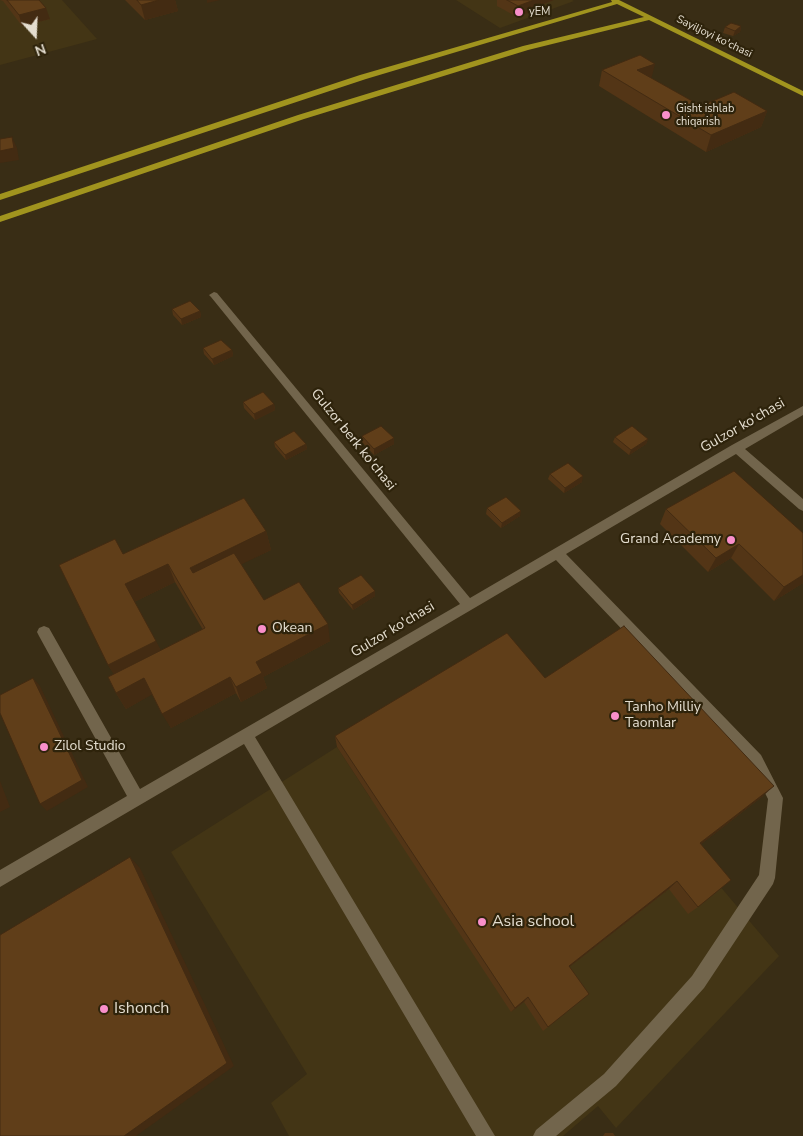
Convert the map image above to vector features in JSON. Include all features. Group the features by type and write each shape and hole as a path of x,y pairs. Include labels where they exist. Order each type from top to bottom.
{"main road":[{"name":"Sayiljoyi ko'chasi","path":"616,1 803,94"},
{"path":"0,198 363,77 616,1"},
{"path":"0,219 301,117 526,48 650,18"}],"street":[{"name":"Gulzor berk ko'chasi","path":"214,295 468,604"},
{"name":"Gulzor ko'chasi","path":"0,879 803,410"},
{"path":"736,448 803,506"},
{"path":"542,1136 610,1080 698,982 767,878 776,798 756,760 557,552"},
{"path":"44,632 137,799"},
{"path":"246,735 486,1136"}],"shaded area":[{"path":"0,0 62,0 97,39 0,65"},
{"path":"456,0 572,0 574,1 500,28"},
{"name":"Asia school","path":"541,690 691,852 779,956 616,1128 598,1106 563,1136 289,1136 271,1103 307,1074 171,852 337,747 371,799"}],"building":[{"path":"7,0 39,0 46,8 19,15"},
{"path":"137,0 159,0 141,5"},
{"path":"507,0 534,0 518,6"},
{"path":"731,23 741,26 735,31 725,27"},
{"path":"640,55 655,64 637,70 701,106 734,92 767,111 711,135 602,70"},
{"path":"12,137 14,148 0,151 0,139"},
{"path":"190,301 200,311 181,319 172,309"},
{"path":"221,340 232,350 212,359 203,348"},
{"path":"263,392 274,404 254,414 243,402"},
{"path":"381,426 394,438 374,449 362,436"},
{"path":"632,426 648,439 631,450 615,437"},
{"path":"294,431 306,444 285,455 274,442"},
{"path":"568,463 583,476 565,488 550,474"},
{"name":"Grand Academy","path":"734,471 803,533 803,575 784,587 739,544 716,558 666,509"},
{"path":"506,497 521,511 502,523 487,508"},
{"name":"Okean","path":"244,498 266,531 190,568 193,573 234,553 264,600 299,582 328,624 256,662 262,673 236,687 230,677 162,714 144,678 116,693 108,677 205,628 168,564 125,584 156,641 108,665 59,565 115,539 123,554"},
{"path":"361,575 375,591 352,605 338,588"},
{"path":"624,626 774,786 700,843 731,880 698,907 677,881 569,966 589,994 548,1027 528,997 515,1008 335,736 507,633 545,678"},
{"name":"Zilol Studio","path":"33,678 82,780 40,804 0,713 0,695"},
{"name":"Ishonch","path":"130,857 227,1063 124,1136 0,1136 0,935"}],"place":[{"name":"yEM","path":"519,12"},
{"name":"Gisht ishlab chiqarish","path":"666,115"},
{"name":"Grand Academy","path":"731,540"},
{"name":"Okean","path":"262,629"},
{"name":"Tanho Milliy Taomlar","path":"615,716"},
{"name":"Zilol Studio","path":"44,747"},
{"name":"Asia school","path":"482,922"},
{"name":"Ishonch","path":"104,1009"}]}
